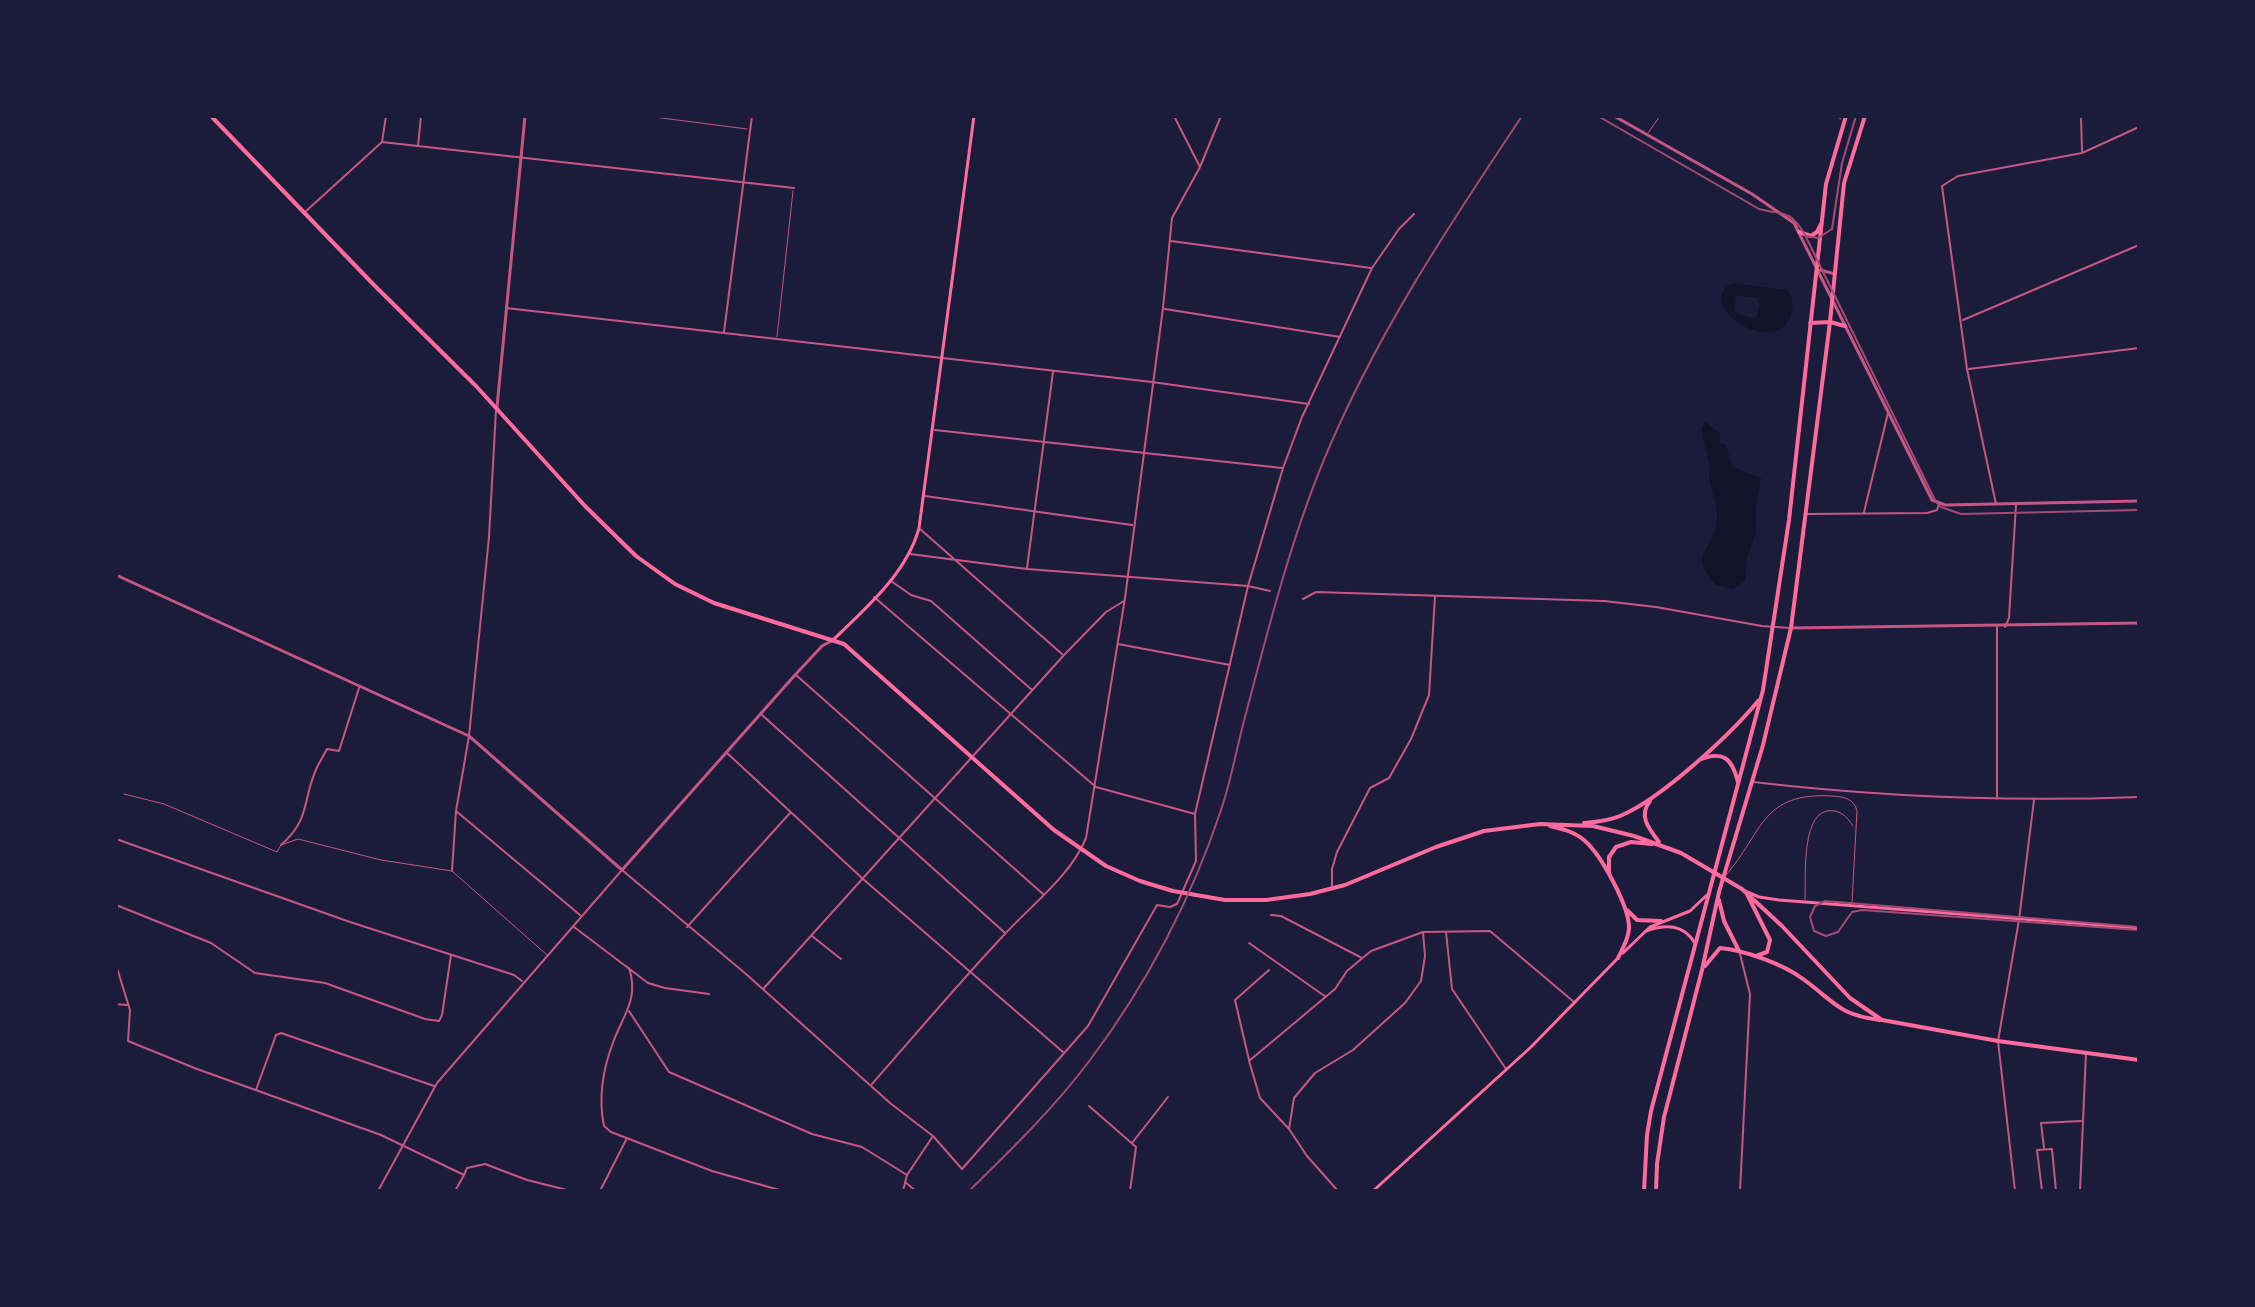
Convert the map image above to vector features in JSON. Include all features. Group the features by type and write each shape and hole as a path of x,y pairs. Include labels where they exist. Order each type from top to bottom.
{"main road":[{"path":"211,116 614,535 645,563 664,577 714,603 833,640 853,650 1024,805 1081,850 1128,876 1173,891 1216,899 1266,900 1332,889 1358,881 1467,836 1540,824 1614,819 1655,795 1694,763 1738,724 1760,698"},
{"path":"833,640 890,580 910,554 919,528 974,116"},
{"path":"1656,1191 1664,1117 1722,880 1771,715 1791,628 1830,322 1844,183 1865,116"},
{"path":"1644,1191 1651,1111 1760,698 1774,627 1789,520 1826,184 1845,118"},
{"path":"1799,232 1811,236 1823,222"},
{"path":"1810,323 1830,322 1845,326"},
{"path":"1694,763 1712,755 1721,756 1732,765 1738,784"},
{"path":"1655,795 1646,806 1644,816 1661,845"},
{"path":"1540,824 1569,831 1583,840 1609,876 1624,907 1628,933 1618,958"},
{"path":"1573,824 1605,828 1661,845 1701,863 1744,890 1850,998 1882,1020"},
{"path":"1609,876 1609,857 1616,847 1631,842 1661,845"},
{"path":"1744,890 1768,899 2139,928"},
{"path":"1744,890 1770,940 1767,952 1753,956"},
{"path":"1719,892 1721,915 1740,953"},
{"path":"1373,1191 1507,1070 1643,932 1661,921 1690,911 1709,893"},
{"path":"1624,907 1637,920 1661,921"},
{"path":"1643,932 1674,927 1689,934 1696,944"},
{"path":"1702,970 1720,948 1753,956 1795,973 1849,1014 1998,1041 2139,1060"}],"street":[{"path":"304,213 382,142 386,116"},
{"path":"418,146 421,116"},
{"path":"452,871 456,811 469,736 489,537 496,410 525,116"},
{"path":"724,332 752,116"},
{"path":"1174,116 1200,167"},
{"path":"871,1086 1005,933 1044,895 1081,850 1086,838 1125,601 1172,218 1200,167 1221,116"},
{"path":"1614,116 1783,213 1794,223 1929,495 1939,504 2139,501"},
{"path":"2081,116 2082,153"},
{"path":"1996,504 1967,369 1942,186 1958,176 2082,153 2139,127"},
{"path":"382,142 794,188"},
{"path":"116,575 469,736 871,1086 933,1136 962,1169 1088,1026 1157,905 1170,907 1177,904 1196,861 1195,814 1248,586 1283,468 1372,268 1399,229 1414,214"},
{"path":"1170,240 1372,268"},
{"path":"1962,320 2139,245"},
{"path":"1817,268 1823,273 1835,274"},
{"path":"505,308 1152,382 1309,404"},
{"path":"1163,308 1340,337"},
{"path":"1967,369 2139,348"},
{"path":"1027,569 1053,371"},
{"path":"1863,514 1889,412"},
{"path":"932,429 1283,468"},
{"path":"924,496 1134,525"},
{"path":"1807,514 1933,513 1939,504"},
{"path":"2005,627 2009,618 2016,504"},
{"path":"919,528 1064,655"},
{"path":"910,554 1027,569 1248,586 1270,591"},
{"path":"890,580 911,595 931,601 1032,690"},
{"path":"1303,599 1316,592 1604,601 1791,628 2139,623 2139,660"},
{"path":"1332,889 1332,869 1337,852 1370,788 1389,778 1411,739 1429,695 1435,595"},
{"path":"874,597 1096,787 1195,814"},
{"path":"763,989 1064,655 1106,612 1125,601"},
{"path":"1997,627 1997,800"},
{"path":"378,1191 435,1086 523,981 795,675 822,646 833,640"},
{"path":"1117,643 1230,665"},
{"path":"795,675 1044,895"},
{"path":"281,845 294,834 305,815 315,769 327,749 339,751 359,688"},
{"path":"761,714 1005,933"},
{"path":"726,753 863,879 1064,1053"},
{"path":"1752,782 1870,794 1997,800 2139,797"},
{"path":"2015,1191 1998,1041 2019,918 2034,800"},
{"path":"456,811 581,916"},
{"path":"687,927 791,812"},
{"path":"116,839 514,975 523,981"},
{"path":"116,905 211,943 255,973 325,983 425,1019 439,1021 442,1015 451,955"},
{"path":"1271,915 1281,916 1363,958"},
{"path":"573,926 648,983 709,994"},
{"path":"1446,931 1452,989 1507,1070"},
{"path":"1249,1061 1335,989 1347,971 1371,951 1423,932 1490,931 1576,1003"},
{"path":"1289,1129 1294,1098 1315,1073 1353,1050 1405,1003 1421,981 1425,956 1423,932"},
{"path":"811,935 841,959"},
{"path":"1249,943 1326,997"},
{"path":"1740,953 1750,994 1740,1191"},
{"path":"116,965 129,1005 128,1041 381,1135 464,1175"},
{"path":"629,968 633,979 629,1011 614,1040 599,1095 604,1126 611,1132 712,1171 783,1191"},
{"path":"1269,970 1235,1000 1235,1011 1240,1019 1260,1098 1338,1191"},
{"path":"116,1004 129,1005"},
{"path":"629,1011 669,1072 812,1134 862,1147 907,1175"},
{"path":"256,1090 276,1035 281,1033 435,1086"},
{"path":"2080,1191 2086,1052"},
{"path":"1132,1143 1168,1097"},
{"path":"1089,1106 1132,1143 1137,1152 1130,1191"},
{"path":"2044,1149 2041,1123 2082,1121"},
{"path":"903,1191 907,1175 933,1136"},
{"path":"600,1191 627,1138"},
{"path":"2042,1191 2037,1150 2044,1149 2052,1149 2056,1191"},
{"path":"455,1191 467,1168 485,1164 527,1180 571,1191"},
{"path":"905,1182 916,1191"},
{"path":"549,1191 551,1185"}],"lane":[{"path":"646,116 750,129"},
{"path":"1647,135 1660,116"},
{"path":"1836,116 1845,118"},
{"path":"777,338 794,188"},
{"path":"124,794 164,804 277,852 281,845 298,839 381,860 452,871 547,955"},
{"path":"1722,880 1780,804 1791,798 1829,796 1847,799 1857,807 1852,905"},
{"path":"1805,902 1809,835 1814,819 1824,811 1837,811 1847,817 1855,828"}],"shaded area":[{"path":"1733,283 1787,290 1792,301 1791,314 1783,327 1770,332 1756,331 1729,315 1722,303 1723,292","holes":["1736,295 1757,298 1760,305 1756,317 1734,312"]},
{"path":"1706,422 1720,434 1720,443 1726,445 1732,467 1761,478 1756,505 1756,533 1747,557 1745,581 1733,589 1716,585 1703,566 1704,552 1717,519 1702,432"}],"tram line":[{"path":"1598,116 1759,209 1785,214 1794,220 1804,233 1941,507 1961,514 2139,510"},
{"path":"1806,236 1818,238 1832,229 1842,163 1856,116"},
{"path":"2139,927 1825,901 1815,906 1810,917 1814,931 1826,936 1838,932 1852,912 1862,910 2139,930"}],"railway":[{"path":"969,1191 1062,1095 1111,1032 1166,940 1196,876 1221,810 1279,590 1323,462 1389,327 1522,116"},
{"path":"116,1186 117,1191"}]}
